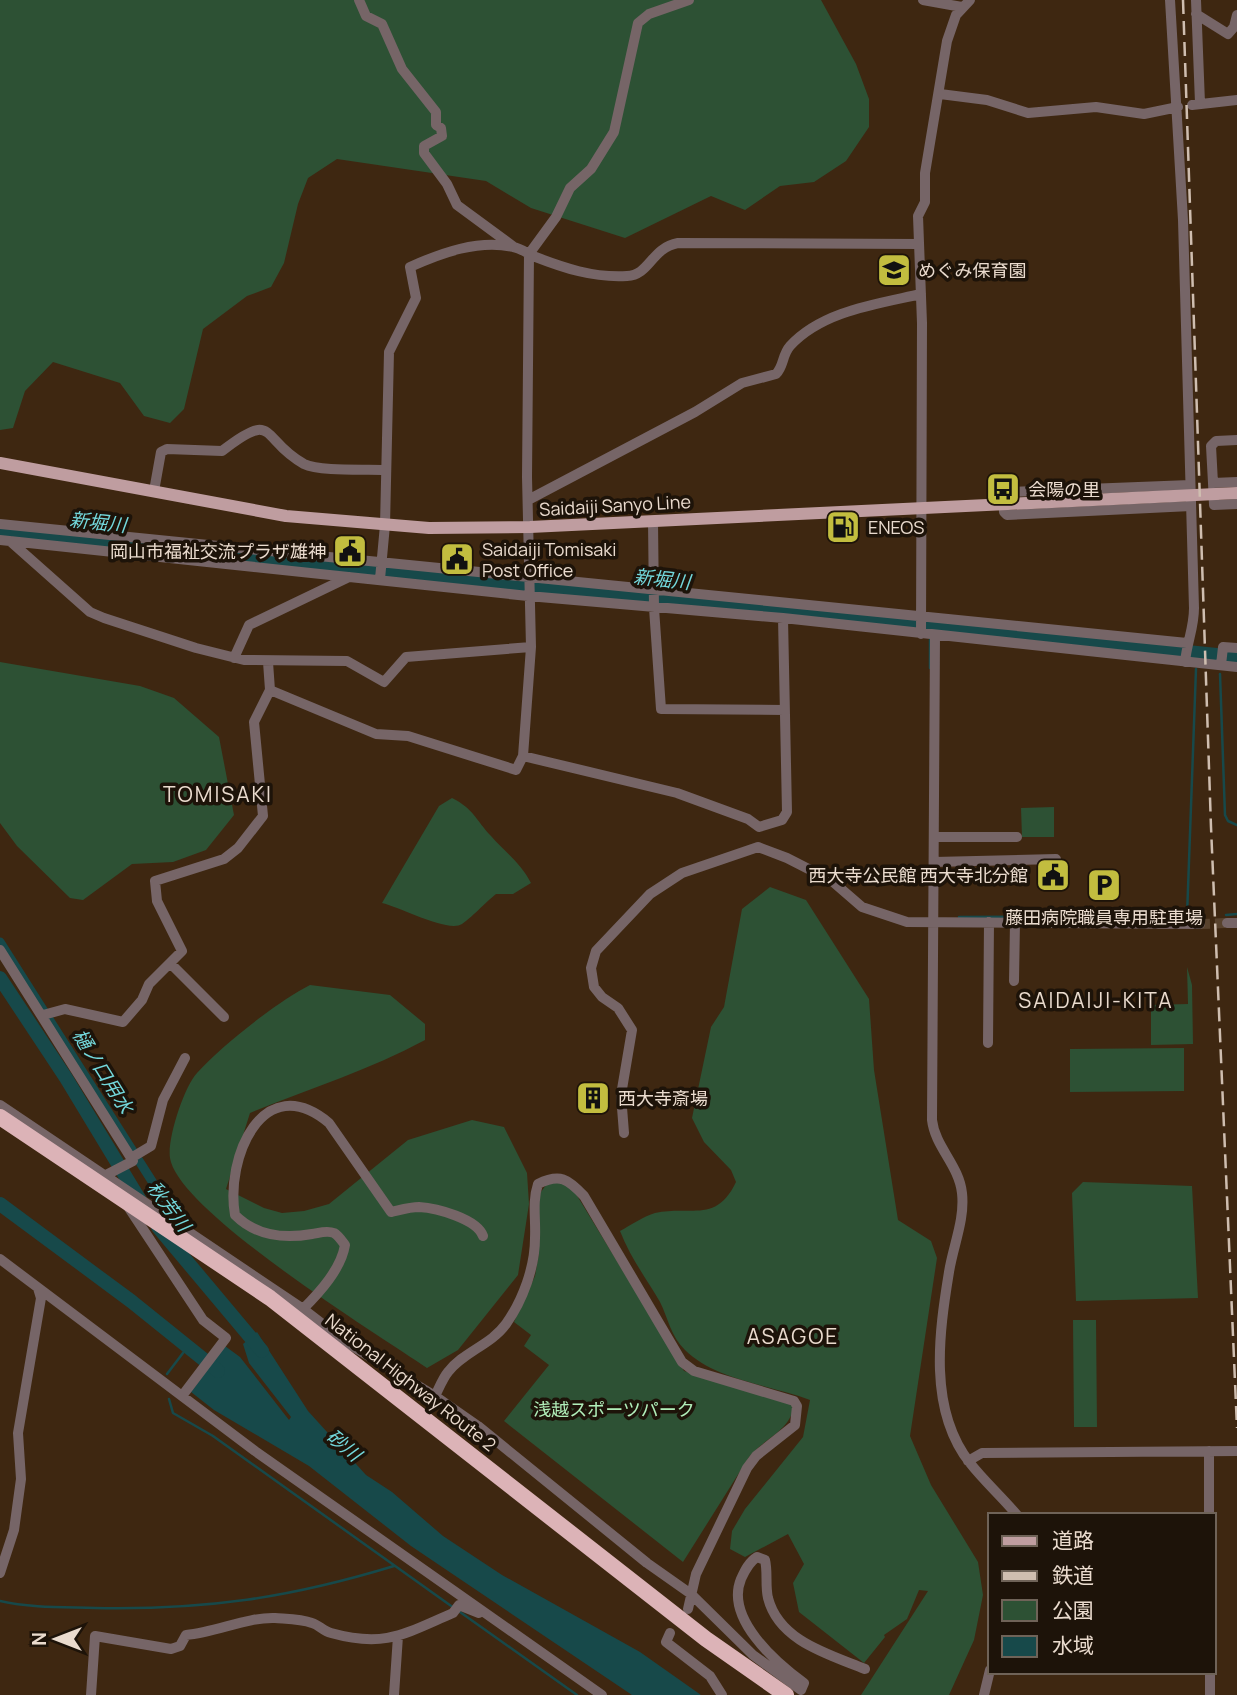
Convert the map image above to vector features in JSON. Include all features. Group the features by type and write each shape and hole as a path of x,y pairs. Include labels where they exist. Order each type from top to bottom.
{"highway":[{"name":"National Highway Route 2","path":"0,1117 273,1294 770,1690 787,1695"}],"main road":[{"name":"Saidaiji Sanyo Line","path":"0,463 286,516 385,525 530,527 1237,493"}],"street":[{"path":"359,0 366,16 382,24 402,69 436,112 436,125 442,128 442,136 425,146 425,153 447,184 457,205 514,247 529,254 581,274 611,276 641,273 656,252 665,246 678,243 919,244"},
{"path":"270,690 376,734 408,736 516,770 523,756 531,647 528,594 530,499 527,477 529,254 556,217 570,188 591,169 614,132 638,23 649,13 690,0"},
{"path":"922,625 921,294 918,216 925,202 925,173 947,41 966,3 923,0"},
{"path":"1170,0 1187,106"},
{"path":"1185,660 1186,645 1195,631 1183,220 1187,106 1196,0"},
{"path":"1196,14 1228,34 1237,15"},
{"path":"940,93 987,100 1028,113 1096,107 1144,114 1237,100"},
{"path":"381,571 385,525 389,352 416,298 410,267 451,249 514,247"},
{"path":"530,499 695,412 742,383 775,374 789,347 827,319 921,294"},
{"path":"154,491 161,453 167,449 222,451 238,436 256,429 269,433 285,451 306,464 385,470"},
{"path":"1237,440 1216,441 1211,446 1214,505 1237,503"},
{"path":"1213,483 1237,482"},
{"path":"1190,485 1007,492 1003,512 1007,515 1191,506"},
{"path":"653,522 661,709 785,710"},
{"path":"0,524 26,534 381,571 528,594 655,599 723,606 783,618 922,625 984,623 1155,650 1185,660 1222,659 1237,667"},
{"path":"5,540 26,534"},
{"path":"5,540 90,612 234,658 268,662 347,661 384,682 406,657 531,647"},
{"path":"176,549 349,577"},
{"path":"234,658 248,625 349,577 381,571 529,579 655,599 922,625 935,635 1155,650 1186,645"},
{"path":"759,827 782,820 787,812 783,618"},
{"path":"983,638 984,623"},
{"path":"935,635 932,1120 935,1135 954,1166 962,1207 942,1321 939,1383 945,1410 968,1461 1015,1513"},
{"path":"1222,659 1223,647 1237,648"},
{"path":"47,1013 65,1009 123,1022 142,999 149,984 182,951 156,901 155,881 223,859 238,848 263,816 254,722 270,690 268,662"},
{"path":"523,756 677,793 748,819 759,827 761,839 758,847"},
{"path":"934,837 1017,836"},
{"path":"624,1133 621,1095 633,1037 618,1008 602,997 594,987 591,968 596,951 650,894 682,873 758,847 787,858 832,881 862,907 878,915 907,922 1200,924"},
{"path":"934,862 1056,859"},
{"path":"988,1043 989,922"},
{"path":"1014,981 1015,922"},
{"path":"0,950 47,1013 134,1157"},
{"path":"170,962 223,1017"},
{"path":"108,1174 150,1146 163,1100 185,1058"},
{"path":"0,1099 108,1174 203,1320 226,1338 182,1396"},
{"path":"0,1105 273,1294 303,1309 347,1343 435,1395 647,1563 691,1594 753,1656 801,1690 804,1683 772,1657 737,1606 737,1590 743,1574 753,1560 764,1558 768,1599 788,1631 807,1644 865,1669"},
{"path":"303,1309 321,1290 343,1255 345,1245 334,1233 324,1231 283,1236 265,1234 244,1224 235,1214 234,1186 240,1150 252,1125 269,1112 290,1107 318,1114 329,1123 391,1212 416,1207 432,1209 477,1225 483,1236"},
{"path":"435,1395 449,1371 496,1336 507,1323 530,1275 536,1240 534,1195 538,1184 553,1176 568,1179 584,1196 682,1362 694,1371 794,1401 797,1406 795,1425 756,1455 747,1468 696,1574 688,1609"},
{"path":"0,1259 414,1565 498,1619 602,1695"},
{"path":"0,1573 14,1531 21,1479 18,1433 41,1298 38,1289"},
{"path":"1209,1451 1209,1513"},
{"path":"968,1461 982,1453 1237,1451"},
{"path":"91,1695 95,1636 133,1645 177,1648 186,1635 217,1631 265,1618 314,1623 324,1631 358,1640 388,1640 455,1610 498,1619"},
{"path":"670,1633 666,1642 710,1676 722,1695"},
{"path":"394,1695 398,1636"},
{"path":"984,1695 989,1674"},
{"path":"1210,1674 1210,1695"}],"green space":[{"path":"0,0 821,0 856,64 869,99 869,127 846,161 814,182 780,186 745,210 711,196 625,238 531,208 486,181 337,159 308,178 298,204 284,263 271,287 247,296 203,329 184,409 170,423 144,416 120,383 53,362 25,391 13,428 0,430"},
{"path":"0,662 140,686 174,698 219,737 234,815 206,850 173,862 132,864 83,900 70,898 17,846 0,823"},
{"path":"452,798 470,810 518,864 531,883 513,894 496,894 465,922 455,926 435,922 382,903 439,806"},
{"path":"1054,807 1054,837 1022,837 1021,808"},
{"path":"770,887 806,900 869,999 874,1070 898,1220 931,1241 937,1258 910,1436 931,1485 978,1562 983,1595 974,1640 949,1695 861,1695 928,1591 919,1590 907,1619 884,1635 864,1663 799,1612 793,1583 804,1564 788,1534 745,1557 730,1549 732,1531 745,1509 803,1437 810,1400 727,1375 697,1360 685,1350 673,1333 660,1302 633,1259 620,1231 655,1213 711,1208 728,1195 736,1182 731,1170 704,1142 692,1118 711,1027 724,1007 742,909"},
{"path":"1187,967 1192,985 1193,1044 1151,1045 1151,1005 1188,1004"},
{"path":"310,985 390,995 425,1024 425,1040 361,1070 250,1113 226,1189 264,1208 282,1213 304,1211 329,1204 408,1140 472,1120 504,1127 527,1173 529,1204 518,1275 458,1350 427,1368 326,1301 242,1239 206,1208 181,1181 170,1158 171,1139 178,1114 197,1073 250,1025"},
{"path":"1184,1048 1184,1091 1070,1092 1070,1049"},
{"name":"浅越スポーツパーク","path":"555,1180 573,1189 684,1371 791,1402 793,1409 786,1423 749,1457 683,1562 504,1421 549,1365 524,1346 531,1335 514,1322 535,1276 539,1253 538,1196 546,1185"},
{"path":"1083,1182 1192,1186 1198,1298 1076,1301 1072,1193"},
{"path":"1073,1320 1096,1320 1097,1427 1074,1427"}],"water":[{"path":"257,1332 308,1411 366,1475 392,1492 443,1536 502,1575 640,1652 701,1695 632,1695 411,1546 309,1466 214,1410 191,1392 225,1346 240,1357 289,1420 291,1417 249,1363 243,1344"}],"waterway":[{"name":"新堀川","path":"0,531 1237,657"},
{"path":"930,640 930,668"},
{"path":"1187,916 1196,669"},
{"path":"1220,674 1225,815 1228,821 1237,825"},
{"path":"1226,915 1237,914"},
{"path":"959,917 1201,916"},
{"name":"樋ノ口用水","path":"0,942 176,1219"},
{"name":"秋芳川","path":"0,978 66,1078 141,1202"},
{"name":"砂川","path":"0,1204 131,1301 218,1371"},
{"name":"秋芳川","path":"158,1227 262,1351"},
{"path":"167,1374 186,1349"},
{"path":"169,1399 173,1413 213,1436 454,1608"},
{"path":"0,1601 36,1606 95,1608 211,1604 283,1594 394,1566"},
{"path":"460,1612 577,1695"}],"tunnel":[{"path":"1200,924 1227,923"}],"railway":[{"path":"1183,0 1211,827 1237,1428"}],"place":[{"name":"めぐみ保育園","path":"894,270"},
{"name":"会陽の里","path":"1003,489"},
{"name":"ENEOS","path":"843,527"},
{"name":"岡山市福祉交流プラザ雄神","path":"350,551"},
{"name":"Saidaiji Tomisaki Post Office","path":"457,559"},
{"name":"西大寺公民館 西大寺北分館","path":"1053,875"},
{"name":"藤田病院職員専用駐車場","path":"1104,885"},
{"name":"西大寺斎場","path":"593,1098"}],"district":[{"name":"TOMISAKI","path":"218,794"},
{"name":"SAIDAIJI-KITA","path":"1096,1000"},
{"name":"ASAGOE","path":"793,1336"}]}
